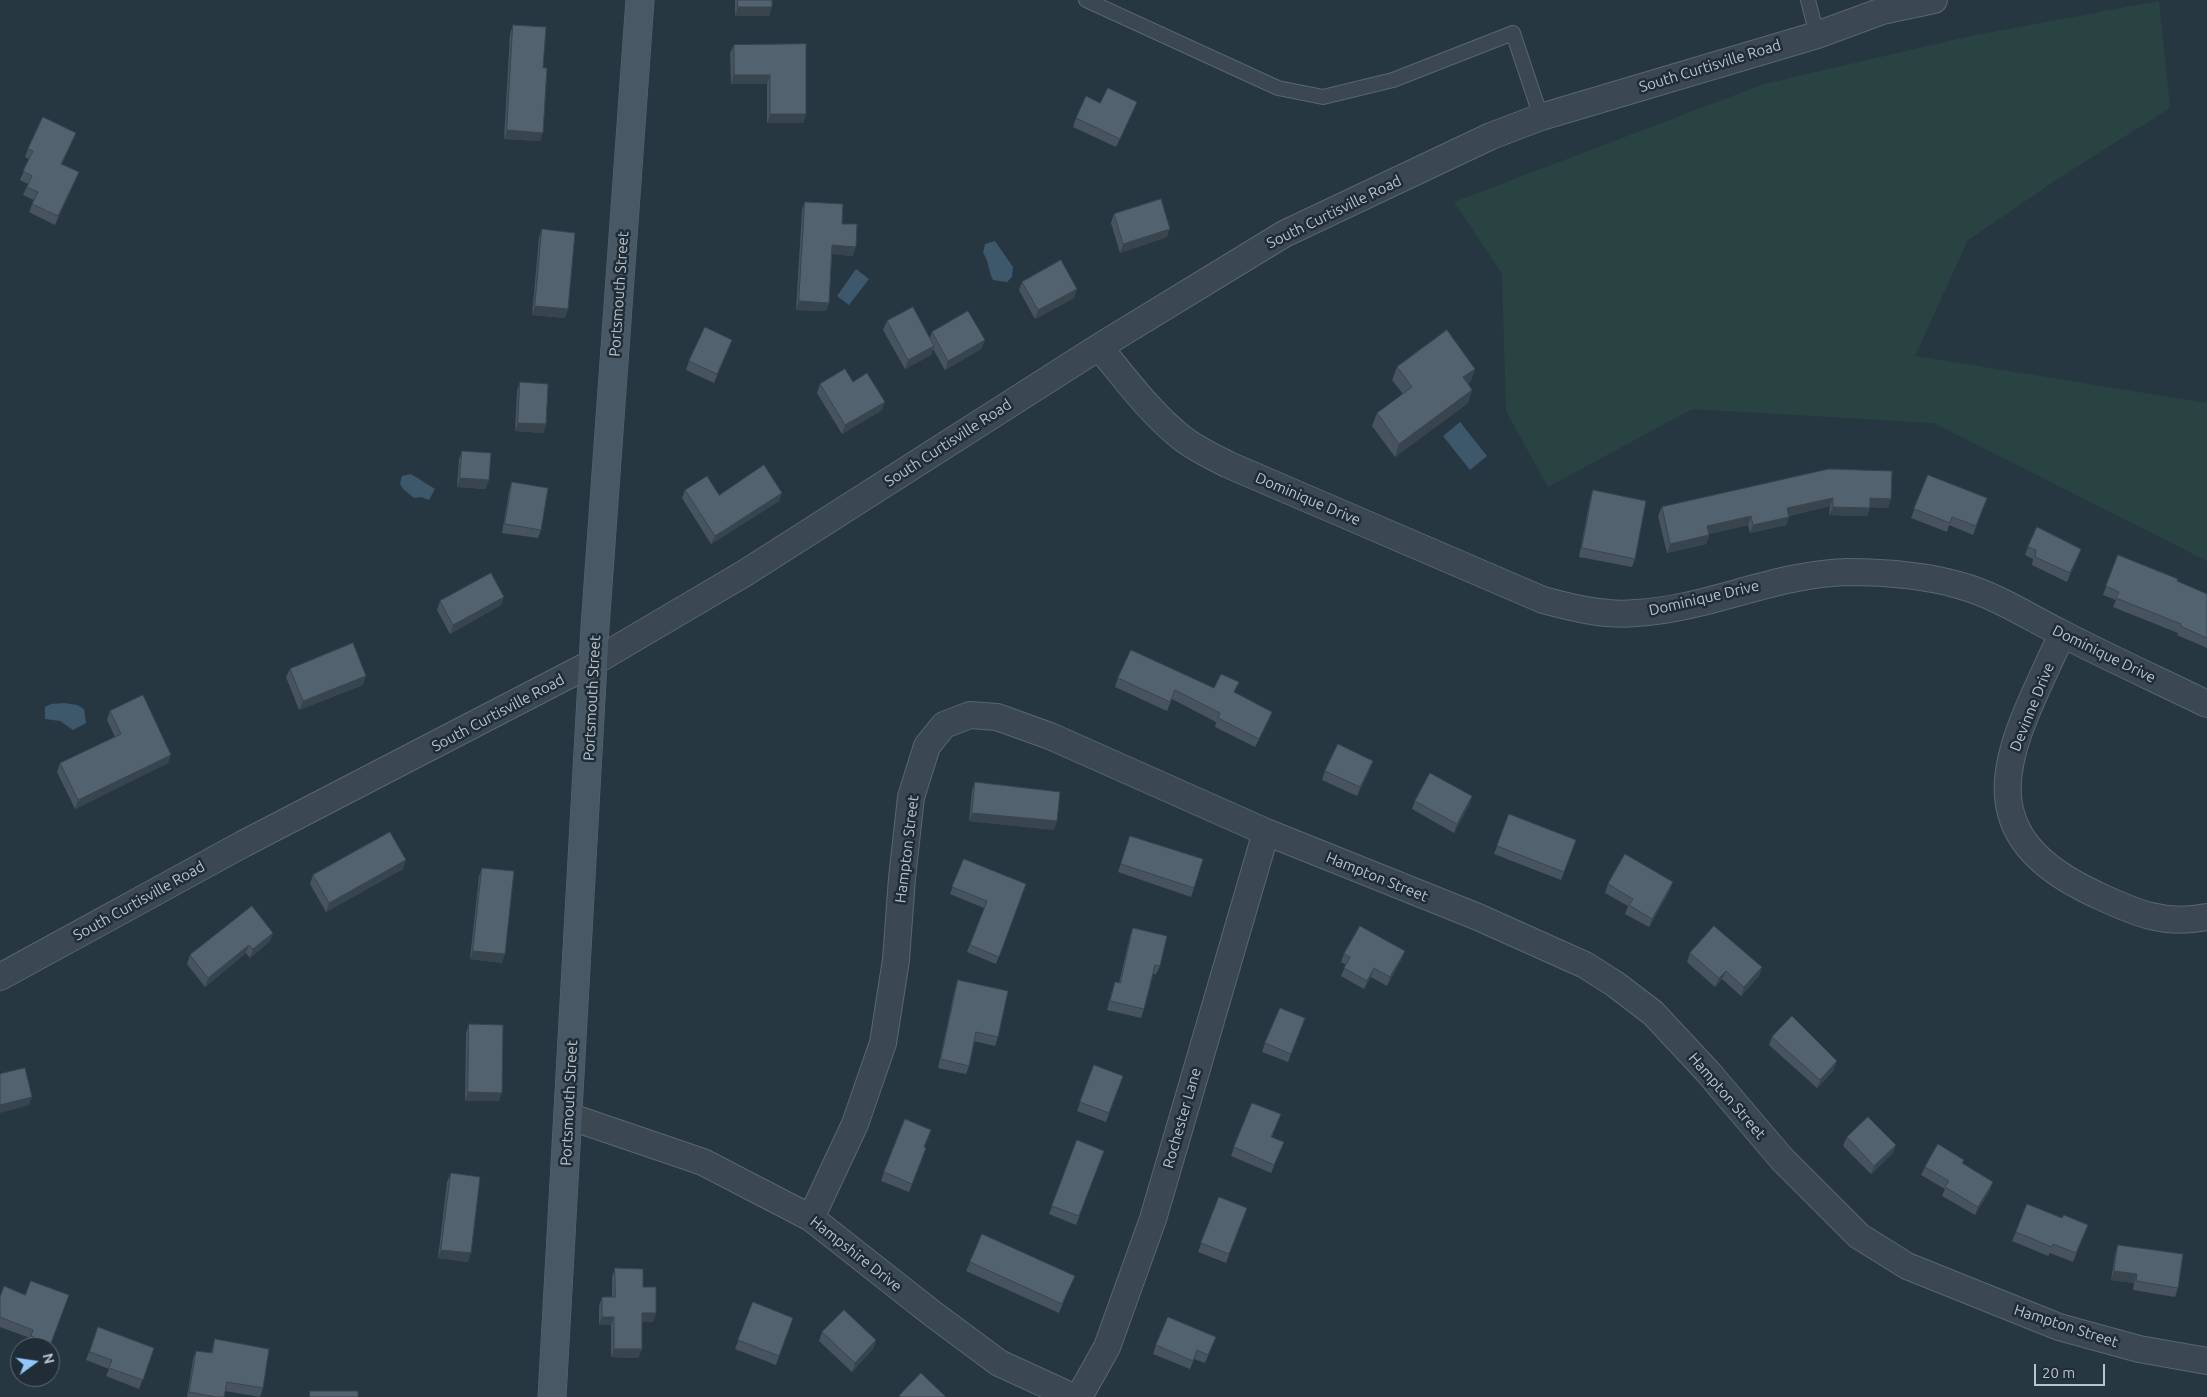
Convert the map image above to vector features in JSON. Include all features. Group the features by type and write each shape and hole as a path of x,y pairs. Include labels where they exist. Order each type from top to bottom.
{"street":[{"name":"Portsmouth Street","path":"552,1397 596,607 640,0"},
{"name":"South Curtisville Road","path":"0,977 244,844 594,662 745,573 1098,347 1284,234 1491,136 1541,117 1817,35 1882,11 1934,0"},
{"name":"Dominique Drive","path":"1098,347 1160,418 1182,438 1206,453 1229,465 1543,600 1581,609 1635,614 1680,607 1765,584 1804,577 1845,572 1884,573 1929,578 1963,586 1991,597 2062,634 2207,704"},
{"name":"Devinne Drive","path":"2062,634 2022,726 2013,750 2007,780 2009,813 2022,840 2045,866 2067,881 2134,912 2167,920 2189,921 2207,917"},
{"name":"Hampton Street","path":"811,1218 855,1124 883,1043 896,960 902,878 911,797 928,746 944,725 970,715 997,717 1050,736 1266,832 1478,917 1586,965 1615,984 1659,1020 1708,1072 1782,1159 1859,1236 1908,1266 2058,1327 2139,1349 2207,1361"},
{"name":"Rochester Lane","path":"1079,1397 1107,1347 1152,1219 1266,832"},
{"name":"Hampshire Drive","path":"568,1116 703,1162 811,1218 932,1314 999,1363 1073,1397"}],"lane":[{"path":"1086,0 1278,88 1323,97 1393,80 1512,33 1541,117"},
{"path":"1808,0 1817,35"}],"green space":[{"path":"2159,1 2170,108 2059,178 1968,240 1915,356 2207,403 2207,561 1934,423 1692,409 1548,487 1506,411 1502,274 1454,202 1764,84 1971,36"}],"water":[{"path":"995,241 1013,267 1012,277 1007,282 993,280 983,253 985,244"},
{"path":"856,269 869,279 849,305 837,296"},
{"path":"1460,422 1487,456 1470,470 1443,436"},
{"path":"411,474 435,489 429,500 421,497 414,498 403,489 400,484 402,476"},
{"path":"51,704 77,705 84,709 86,723 73,730 60,721 45,719 45,707"}],"building":[{"path":"738,0 772,0 772,7 738,7"},
{"path":"513,25 546,27 543,68 547,68 543,133 507,130"},
{"path":"806,44 806,114 770,114 770,75 734,75 734,45"},
{"path":"1108,88 1137,102 1120,139 1076,118 1086,96 1100,103"},
{"path":"43,117 76,133 61,164 79,172 58,216 32,204 38,192 27,187 32,176 23,171 33,151 28,149"},
{"path":"1161,199 1170,229 1123,244 1114,214"},
{"path":"805,202 843,204 842,224 857,224 856,247 832,245 829,303 799,301"},
{"path":"542,229 575,233 568,309 535,306"},
{"path":"1061,260 1077,289 1038,310 1022,282"},
{"path":"913,307 934,346 908,360 887,321"},
{"path":"968,311 985,340 948,361 932,332"},
{"path":"705,327 732,340 717,374 689,361"},
{"path":"1447,330 1475,369 1463,377 1472,390 1399,444 1377,413 1412,387 1397,367"},
{"path":"845,369 853,382 867,373 885,402 845,425 820,384"},
{"path":"520,382 548,384 546,424 518,423"},
{"path":"462,451 491,453 489,480 460,478"},
{"path":"764,465 782,493 715,536 685,490 707,476 719,495"},
{"path":"1829,469 1892,471 1891,499 1870,498 1870,508 1833,507 1833,498 1787,508 1789,517 1753,525 1751,516 1707,526 1709,535 1670,544 1662,507"},
{"path":"1928,475 1987,498 1976,526 1952,517 1950,523 1914,509"},
{"path":"512,482 548,488 541,530 505,524"},
{"path":"1593,490 1646,501 1635,559 1582,548"},
{"path":"2037,527 2081,549 2070,573 2035,557 2036,550 2028,547"},
{"path":"2118,555 2178,579 2177,581 2207,594 2207,638 2180,626 2181,624 2116,598 2119,592 2106,586"},
{"path":"491,573 504,597 453,625 440,601"},
{"path":"353,643 366,676 303,701 290,669"},
{"path":"1131,650 1214,688 1221,674 1239,682 1234,692 1272,712 1259,739 1218,718 1220,713 1175,690 1170,702 1118,678"},
{"path":"143,695 171,755 78,800 60,763 121,734 110,711"},
{"path":"1338,744 1373,761 1360,787 1325,771"},
{"path":"1430,773 1472,796 1457,824 1415,801"},
{"path":"975,782 1060,792 1057,821 972,813"},
{"path":"1509,814 1576,840 1564,872 1497,846"},
{"path":"390,832 406,860 329,903 313,875"},
{"path":"1130,836 1203,859 1194,888 1121,864"},
{"path":"1625,854 1673,882 1652,919 1629,905 1633,899 1608,884"},
{"path":"964,859 1026,884 999,957 970,945 987,901 952,887"},
{"path":"482,868 514,871 505,954 473,951"},
{"path":"252,906 273,933 253,949 249,945 208,978 190,955"},
{"path":"1360,926 1405,951 1390,977 1374,968 1367,981 1344,968 1350,957 1344,954"},
{"path":"1714,926 1762,967 1744,987 1726,971 1719,978 1690,953"},
{"path":"1133,928 1167,936 1160,966 1155,965 1144,1009 1110,1001 1115,982 1120,983"},
{"path":"958,980 1008,991 998,1037 976,1032 969,1066 941,1059"},
{"path":"1280,1008 1305,1018 1291,1054 1265,1043"},
{"path":"1792,1016 1837,1061 1820,1080 1772,1037"},
{"path":"469,1024 503,1025 502,1093 468,1092"},
{"path":"1094,1065 1123,1076 1109,1113 1080,1102"},
{"path":"25,1068 32,1097 0,1105 0,1074"},
{"path":"1252,1103 1281,1114 1271,1137 1284,1142 1274,1165 1234,1147"},
{"path":"1868,1117 1896,1145 1874,1166 1847,1137"},
{"path":"905,1119 931,1130 912,1184 884,1172"},
{"path":"1077,1140 1104,1151 1079,1216 1052,1206"},
{"path":"1938,1144 1964,1160 1962,1163 1993,1182 1978,1207 1945,1187 1949,1181 1925,1167"},
{"path":"451,1173 480,1177 471,1253 441,1250"},
{"path":"1219,1197 1247,1208 1229,1254 1201,1243"},
{"path":"2027,1204 2062,1218 2064,1215 2088,1225 2076,1253 2053,1244 2052,1247 2016,1232"},
{"path":"982,1234 1075,1276 1062,1304 970,1262"},
{"path":"2118,1245 2183,1254 2178,1288 2136,1281 2137,1274 2114,1271"},
{"path":"615,1268 643,1269 643,1287 656,1287 656,1313 642,1313 642,1349 614,1349 614,1317 602,1317 602,1297 615,1297"},
{"path":"31,1281 69,1295 53,1337 31,1336 33,1330 0,1317 0,1297 4,1286 25,1295"},
{"path":"753,1302 793,1318 779,1356 738,1340"},
{"path":"844,1310 876,1340 855,1363 822,1332"},
{"path":"1168,1317 1216,1337 1208,1355 1197,1350 1193,1361 1156,1345"},
{"path":"98,1327 154,1348 143,1380 109,1368 112,1360 90,1352"},
{"path":"215,1339 269,1349 263,1388 227,1382 224,1397 189,1392 196,1351 212,1353"},
{"path":"921,1373 946,1397 899,1396"},
{"path":"310,1391 358,1391 358,1397 310,1397"}]}
